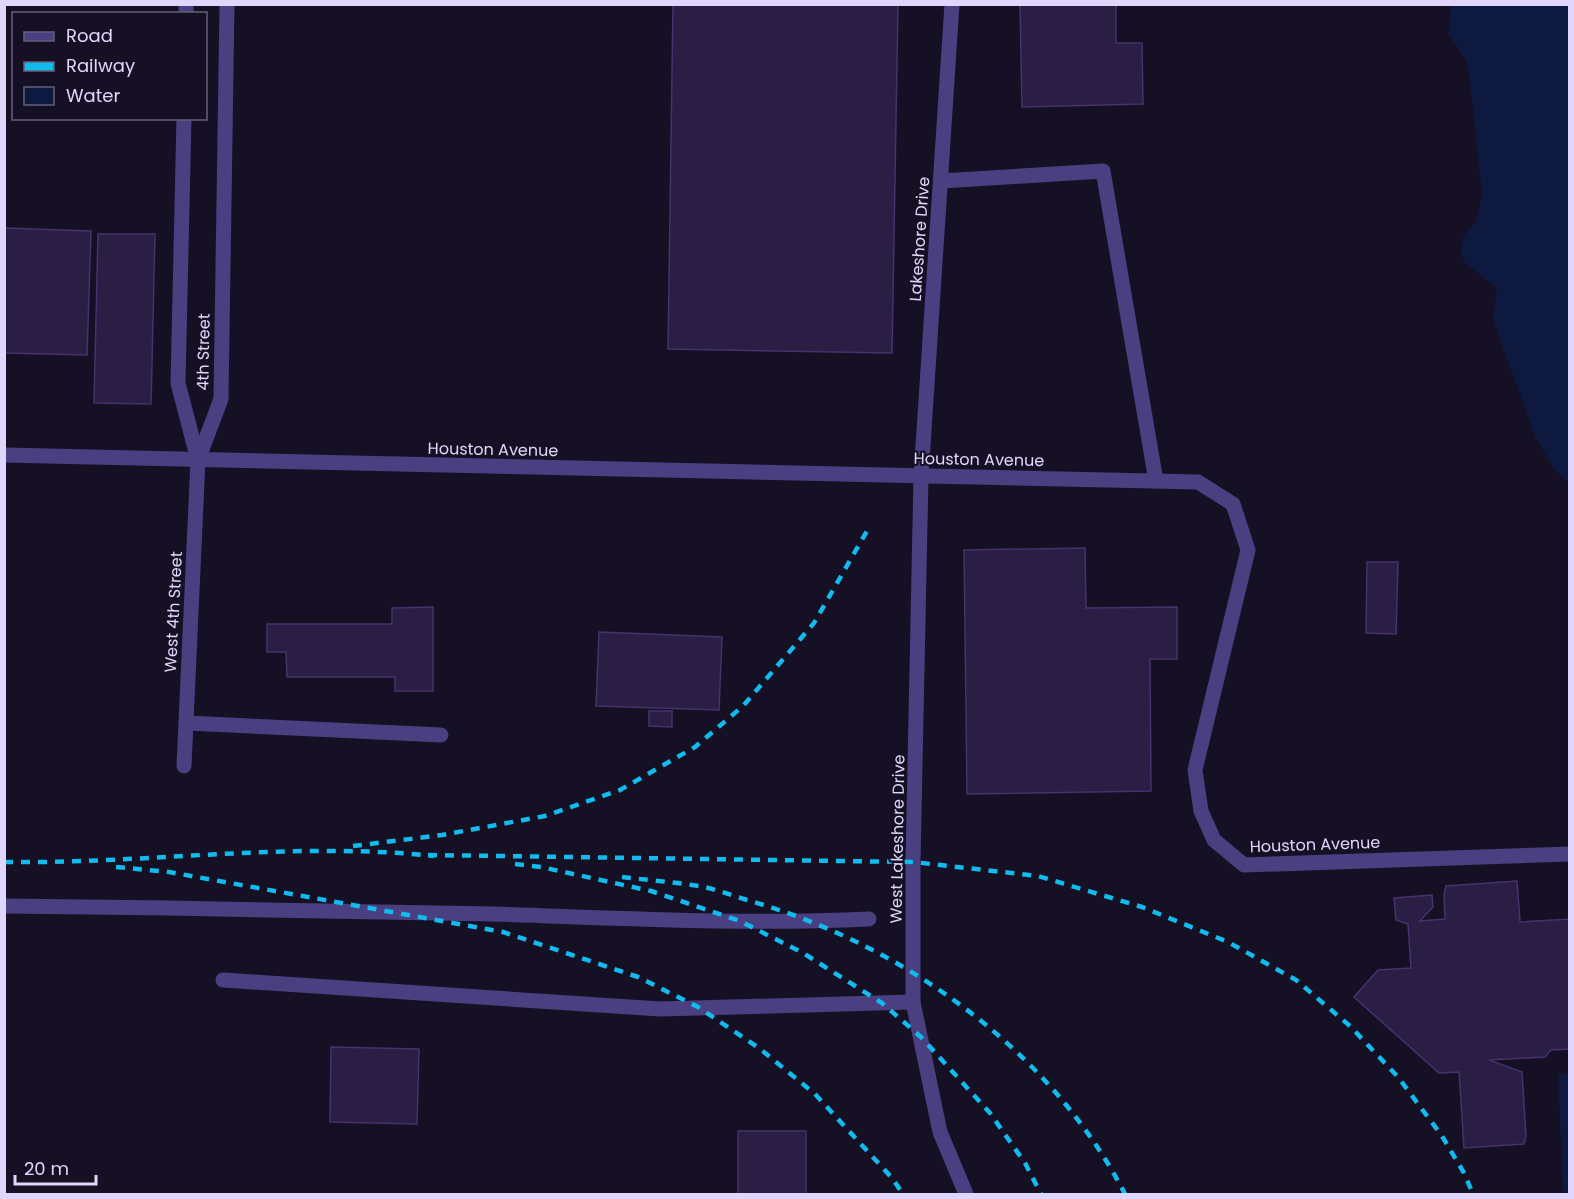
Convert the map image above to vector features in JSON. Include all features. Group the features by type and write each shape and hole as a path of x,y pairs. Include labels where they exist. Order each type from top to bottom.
{"street":[{"name":"4th Street","path":"198,460 221,399 227,4"},
{"name":"Lakeshore Drive","path":"921,476 952,4"},
{"name":"4th Street","path":"184,120 178,383 198,460"},
{"path":"940,181 1103,171 1156,481"},
{"name":"Houston Avenue","path":"4,455 1198,482 1233,504 1248,550 1195,770 1201,811 1214,840 1244,865 1569,854"},
{"name":"West 4th Street","path":"184,766 198,460"},
{"name":"West Lakeshore Drive","path":"921,476 913,862 913,1002 940,1132 966,1194"},
{"path":"186,723 441,735"},
{"path":"4,906 389,912 740,921 810,922 869,919"},
{"path":"223,980 660,1009 913,1002"}],"water":[{"path":"1451,5 1569,5 1569,482 1556,471 1536,439 1493,320 1497,288 1465,263 1461,251 1463,237 1476,221 1482,194 1467,62 1448,33"},
{"path":"1569,1074 1569,1194 1563,1194 1558,1075"}],"building":[{"path":"673,4 898,4 892,353 668,349"},
{"path":"1020,4 1116,4 1116,43 1142,43 1143,104 1022,107"},
{"path":"4,228 91,231 87,355 4,353"},
{"path":"98,234 155,234 151,404 94,403"},
{"path":"1085,548 1086,608 1177,607 1177,659 1150,659 1151,791 967,794 964,550"},
{"path":"1367,562 1398,562 1396,634 1366,633"},
{"path":"433,607 433,691 395,691 395,677 287,677 286,652 267,652 267,624 392,624 392,608"},
{"path":"599,632 722,637 719,710 596,706"},
{"path":"649,711 672,711 672,727 649,726"},
{"path":"1517,881 1520,922 1570,919 1570,1049 1551,1050 1545,1057 1489,1060 1522,1072 1526,1136 1524,1144 1464,1148 1459,1072 1439,1073 1354,997 1378,970 1411,968 1408,924 1396,920 1394,898 1432,895 1433,907 1420,921 1445,919 1446,886"},
{"path":"331,1047 419,1049 417,1124 330,1122"},
{"path":"738,1131 806,1131 806,1194 738,1194"}],"railway":[{"path":"353,846 442,835 545,816 620,790 695,747 743,706 814,623 867,531"},
{"path":"4,862 58,862 327,851 434,856"},
{"path":"428,855 913,862 1038,876 1142,907 1228,942 1296,980 1350,1026 1398,1077 1442,1136 1464,1173 1473,1194"},
{"path":"515,864 541,867 651,891 740,921 803,953 882,1003 921,1037 990,1113 1025,1163 1041,1194"},
{"path":"116,867 169,872 503,932 638,977 698,1007 759,1048 815,1094 892,1178 903,1194"},
{"path":"622,877 717,890 805,919 861,944 915,974 966,1009 1013,1049 1056,1093 1094,1142 1125,1194"}]}
